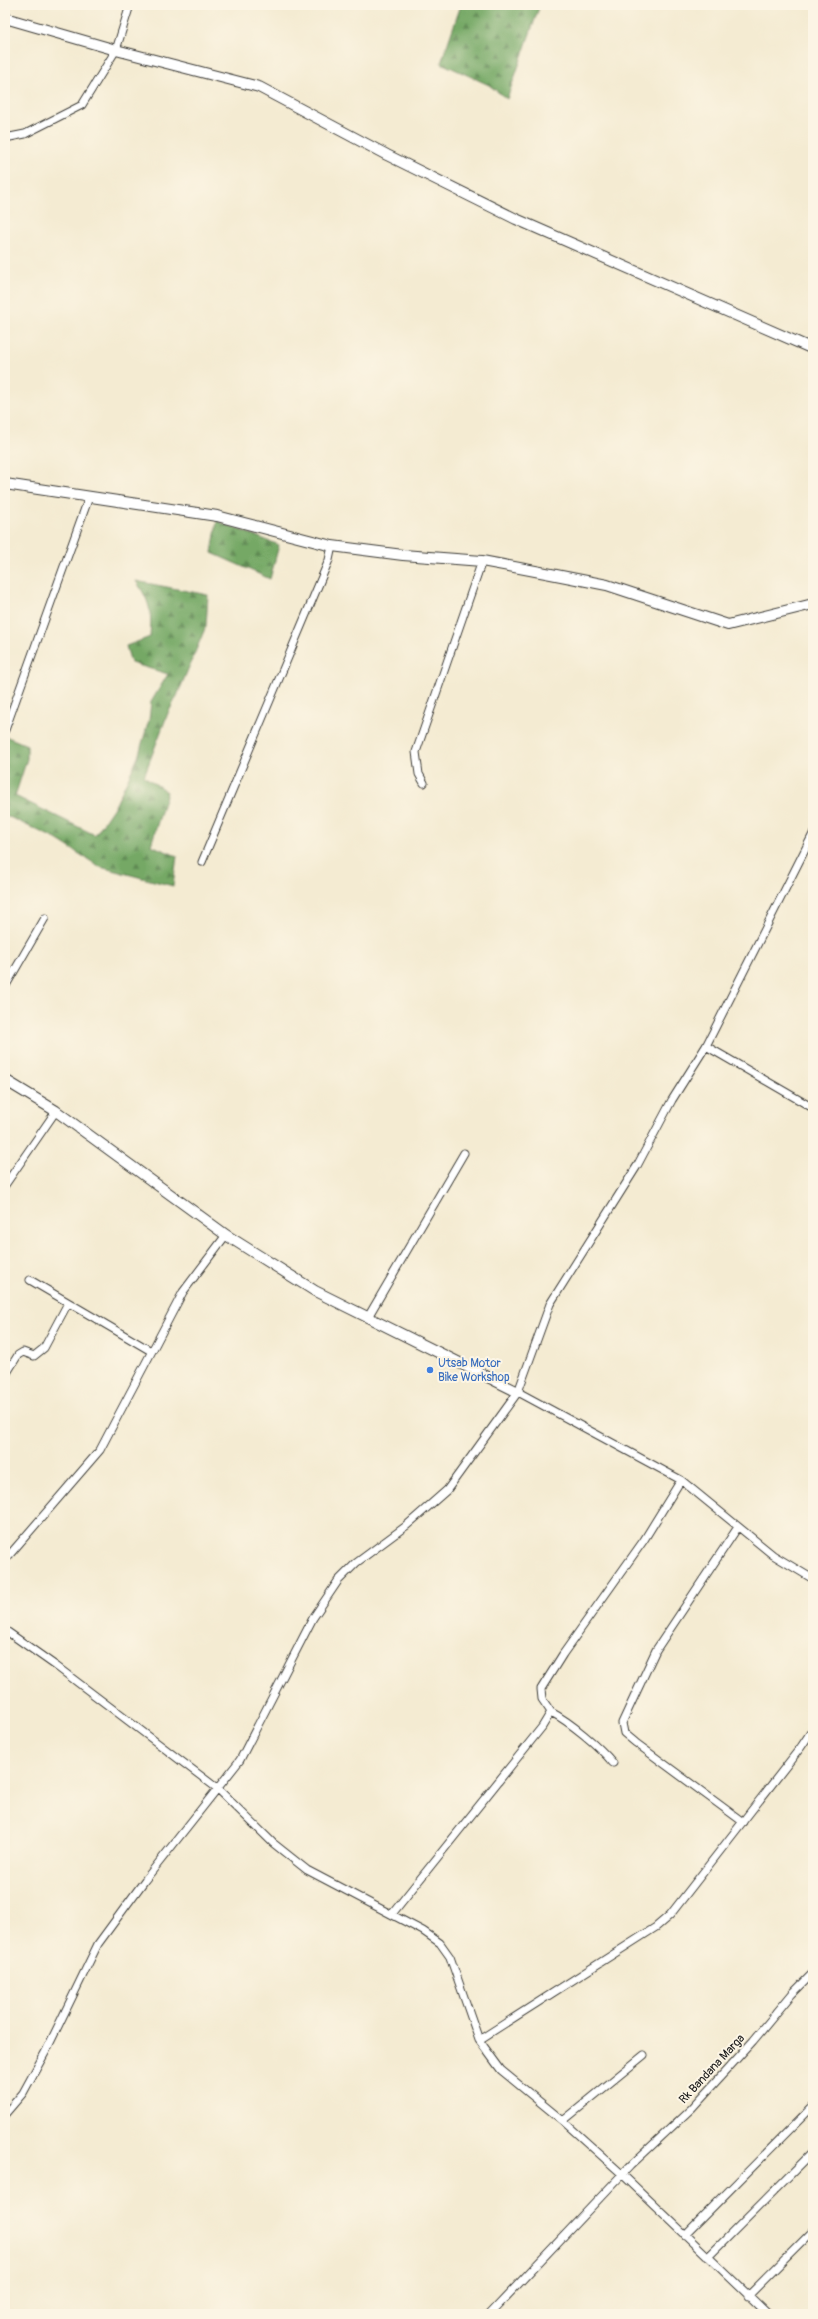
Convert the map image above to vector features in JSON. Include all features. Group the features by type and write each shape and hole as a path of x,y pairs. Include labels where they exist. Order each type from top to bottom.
{"street":[{"path":"5,138 25,134 82,105 116,50 130,5"},
{"path":"5,18 116,50 259,87 387,155 516,219 813,349"},
{"path":"5,484 217,516 332,546 403,555 482,561 607,585 728,625 813,604"},
{"path":"5,730 89,497"},
{"path":"202,862 329,560 332,546"},
{"path":"424,783 419,774 416,752 482,561"},
{"path":"5,2114 23,2093 46,2051 98,1944 240,1760 314,1618 338,1581 356,1563 406,1526 447,1490 518,1392 550,1304 636,1166 672,1100 706,1046 813,834"},
{"path":"5,988 45,918"},
{"path":"706,1046 813,1108"},
{"path":"5,1080 56,1111 226,1235 315,1291 518,1392 681,1480 773,1555 813,1579"},
{"path":"5,1185 56,1111"},
{"path":"368,1318 464,1153"},
{"path":"5,1560 100,1450 183,1292 226,1235"},
{"path":"30,1280 151,1351"},
{"path":"5,1376 18,1355 23,1352 34,1356 44,1348 68,1303"},
{"path":"613,1763 605,1754 566,1720 551,1712 542,1699 541,1690 563,1654 644,1540 681,1480"},
{"path":"738,1527 656,1650 622,1723 624,1733 636,1743 743,1822"},
{"path":"5,1630 56,1666 218,1789 273,1843 307,1870 423,1931 440,1943 450,1956 479,2040 501,2070 563,2121 768,2314"},
{"path":"392,1914 542,1727 551,1712"},
{"path":"479,2040 656,1927 670,1915 813,1729"},
{"name":"Rk Bandana Marga","path":"490,2314 622,2175 692,2108 753,2042 792,1994 813,1973"},
{"path":"563,2121 644,2055"},
{"path":"684,2234 813,2106"},
{"path":"708,2257 813,2152"},
{"path":"748,2296 813,2231"}],"green space":[{"path":"461,5 540,5 507,99 489,85 441,63"},
{"path":"217,521 279,545 270,579 212,553"},
{"path":"136,581 208,595 206,626 177,696 168,713 144,776 167,792 151,845 177,856 173,886 100,867 56,839 5,815 5,736 27,745 27,759 15,796 95,835 116,804 138,757 149,720 151,702 168,674 131,663 126,646 150,637 151,620 149,607"}],"place":[{"name":"Utsab Motor Bike Workshop","path":"430,1370"}]}
